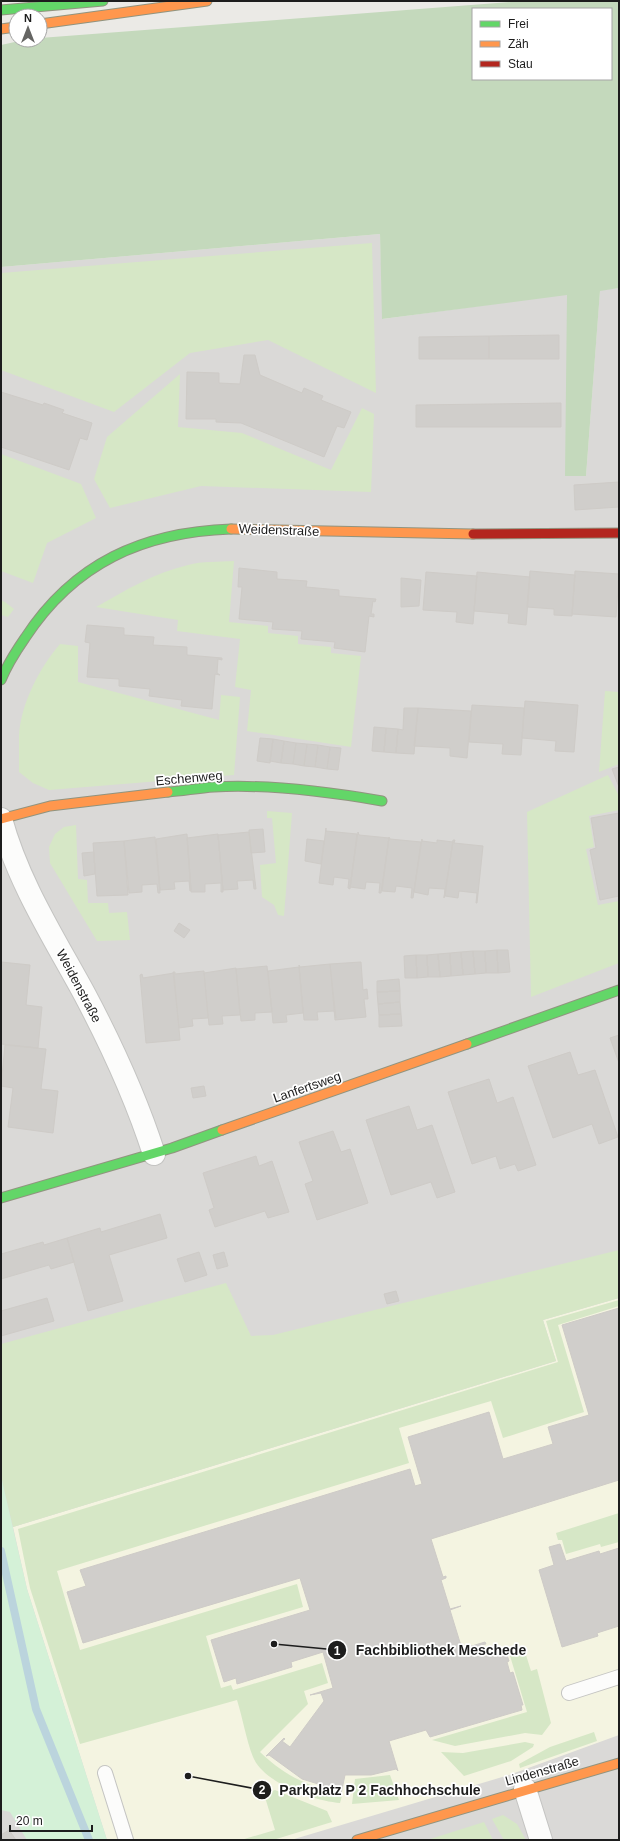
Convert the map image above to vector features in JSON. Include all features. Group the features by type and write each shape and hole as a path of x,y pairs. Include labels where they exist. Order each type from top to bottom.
{"main road":[{"path":"1,10 104,1"},
{"path":"48,23 207,1"},
{"name":"Weidenstraße","path":"1,680 5,669 22,641 48,606 64,591 115,556 148,541 171,535 207,530 231,529 438,534 619,533"},
{"name":"Eschenweg","path":"1,819 50,806 214,787 252,787 382,801"},
{"name":"Lanfertsweg","path":"1,1198 154,1154 619,990"},
{"name":"Lindenstraße","path":"357,1840 525,1789 619,1763"}],"street":[{"name":"Weidenstraße","path":"1,819 14,859 108,1040 134,1097 154,1154"},
{"path":"525,1789 541,1840"}],"lane":[{"path":"569,1693 619,1676"},
{"path":"105,1773 126,1840"}],"shaded area":[{"path":"380,234 383,319 568,294 566,476 586,476 600,290 619,288 619,1840 1,1840 1,267"},
{"path":"619,1298 619,1735 509,1775 291,1840 107,1840 27,1589 13,1527 556,1361 543,1320"}],"green space":[{"path":"524,1 619,1 619,288 600,291 586,476 565,476 567,295 382,319 380,234 1,267 1,45 8,43 8,48 48,48 48,37"},
{"path":"372,243 376,393 268,340 190,353 114,412 1,370 1,273"},
{"path":"180,374 178,427 242,433 331,470 362,408 374,414 371,492 201,486 110,508 94,479 107,437"},
{"path":"1,454 81,484 96,518 47,543 33,583 1,571"},
{"path":"234,561 229,622 268,626 268,633 298,636 298,644 331,647 331,653 361,656 351,747 247,731 251,690 235,687 240,639 177,631 178,620 96,607 140,583 176,568 199,563"},
{"path":"1,600 14,609 8,617 1,615"},
{"path":"60,644 78,646 78,682 219,720 221,695 240,697 234,775 49,790 33,783 19,772 19,735 23,711 33,686 45,663"},
{"path":"605,691 619,692 619,764 599,772"},
{"path":"608,775 619,796 619,810 589,816 594,847 586,849 598,905 619,901 619,963 531,997 527,812"},
{"path":"267,811 292,813 284,916 278,915 274,905 262,897 260,865 276,863 272,818 267,818"},
{"path":"76,825 78,879 87,880 88,903 108,903 109,913 127,912 130,940 97,941 50,863 49,847 55,834 64,827"},
{"path":"619,1250 619,1298 543,1320 556,1361 13,1527 1,1476 1,1344 226,1283 251,1336 273,1335"},
{"path":"619,1300 619,1306 558,1325 584,1412 503,1438 491,1401 399,1428 409,1463 57,1571 80,1650 297,1584 303,1607 206,1636 221,1688 231,1685 233,1690 322,1663 328,1683 304,1691 308,1704 260,1752 279,1768 298,1780 342,1796 340,1803 317,1799 291,1789 268,1775 259,1766 253,1757 237,1700 80,1744 30,1588 18,1529 558,1362 546,1321"},
{"path":"1,1476 27,1589 107,1840 27,1840 10,1812 1,1810"},
{"path":"619,1513 619,1542 601,1547 600,1544 566,1554 562,1540 558,1540 556,1533"},
{"path":"507,1646 526,1655 531,1671 537,1669 551,1723 542,1735 525,1733 455,1746 432,1740 527,1712"},
{"path":"594,1732 597,1741 520,1768 519,1764 550,1747"},
{"path":"525,1742 534,1744 533,1747 511,1761 464,1776 441,1752 463,1753"},
{"path":"390,1775 399,1800 352,1804 355,1779"},
{"path":"275,1790 327,1811 332,1822 273,1840 241,1840 275,1830 264,1794"},
{"path":"503,1815 517,1824 526,1840 504,1840 492,1819"},
{"path":"484,1822 493,1840 427,1840"}],"building":[{"path":"559,335 559,359 489,359 489,336"},
{"path":"489,336 489,359 419,359 419,337"},
{"path":"244,355 255,355 260,375 302,393 304,388 323,396 321,400 351,412 344,428 337,426 324,457 241,423 216,422 216,419 186,419 187,372 219,373 219,383 240,384"},
{"path":"1,392 43,405 44,403 64,410 62,413 92,423 87,440 80,438 69,470 1,447"},
{"path":"561,403 561,427 416,427 416,405"},
{"path":"619,482 619,507 575,510 574,485"},
{"path":"239,568 277,572 277,579 307,581 306,587 339,590 339,596 376,599 375,602 373,601 371,614 374,614 374,617 369,616 365,652 334,648 335,642 301,639 302,631 272,629 273,622 239,619 242,587 238,587"},
{"path":"530,571 575,575 572,616 554,615 554,609 527,607"},
{"path":"575,571 619,574 616,617 572,614"},
{"path":"426,572 477,576 473,624 456,622 457,612 423,610"},
{"path":"477,572 530,577 526,625 508,623 509,614 474,611"},
{"path":"401,578 421,580 419,606 401,607"},
{"path":"87,625 124,628 124,635 154,637 153,645 187,647 187,655 222,658 222,660 218,659 217,673 220,675 215,674 212,709 181,706 182,700 149,696 150,689 119,686 119,679 87,677 90,643 85,642"},
{"path":"525,701 578,705 574,752 555,751 556,741 522,738"},
{"path":"472,705 524,708 521,755 502,754 503,744 469,742"},
{"path":"404,708 418,708 414,754 396,753 398,729 403,730"},
{"path":"418,708 471,711 467,758 450,756 450,748 414,746"},
{"path":"374,727 386,728 384,752 372,751"},
{"path":"386,728 398,729 396,753 384,752"},
{"path":"260,738 273,739 270,763 257,761"},
{"path":"273,739 284,741 281,763 270,761"},
{"path":"284,741 296,743 293,764 281,763"},
{"path":"296,743 307,744 304,766 293,764"},
{"path":"307,744 318,745 315,767 304,766"},
{"path":"318,745 330,747 327,769 315,767"},
{"path":"330,747 341,748 338,770 327,769"},
{"path":"619,767 619,787 612,769"},
{"path":"619,813 619,896 600,900 590,850 596,848 591,818"},
{"path":"326,828 326,831 357,834 350,889 348,888 349,879 334,877 333,885 319,883"},
{"path":"263,829 265,852 251,853 249,830"},
{"path":"249,832 256,889 254,889 253,880 237,881 238,889 223,890 218,835"},
{"path":"358,832 359,835 389,838 381,893 379,893 380,883 366,882 365,889 350,887"},
{"path":"187,834 191,890 190,891 189,881 174,882 175,889 160,890 156,839"},
{"path":"218,834 223,892 221,892 221,883 205,884 205,892 191,892 187,838"},
{"path":"155,837 160,893 158,893 157,884 142,885 142,892 129,893 124,841"},
{"path":"389,837 390,839 421,842 413,898 411,898 412,888 396,886 395,892 382,891"},
{"path":"307,839 324,841 321,864 305,861"},
{"path":"422,839 422,841 437,843 437,840 453,842 444,898 445,889 429,888 428,895 414,892"},
{"path":"453,840 455,840 454,843 483,846 477,903 477,893 459,891 458,898 445,896"},
{"path":"124,841 128,895 97,896 93,843"},
{"path":"94,852 95,874 84,876 82,853"},
{"path":"179,923 190,930 184,938 174,931"},
{"path":"497,950 498,973 486,973 485,951"},
{"path":"497,950 508,950 510,972 498,973"},
{"path":"473,951 475,974 463,975 461,952"},
{"path":"473,951 485,951 486,973 475,974"},
{"path":"461,952 463,975 451,976 450,953"},
{"path":"450,953 451,976 440,977 438,954"},
{"path":"438,954 440,977 428,977 427,955"},
{"path":"416,955 417,978 405,978 404,956"},
{"path":"416,955 427,955 428,977 417,978"},
{"path":"1,962 30,965 26,1005 42,1007 38,1048 1,1044"},
{"path":"361,962 363,990 367,989 368,999 364,999 366,1017 335,1020 330,964"},
{"path":"330,964 336,1018 334,1011 317,1012 318,1020 304,1020 299,965 300,967"},
{"path":"267,966 272,1012 255,1013 255,1020 241,1021 236,969"},
{"path":"299,967 303,1013 286,1015 287,1022 273,1023 268,971"},
{"path":"236,968 240,1015 222,1016 223,1024 209,1025 204,973"},
{"path":"204,971 208,1018 192,1019 193,1026 179,1028 173,972 175,972 175,974"},
{"path":"174,973 180,1040 146,1043 140,975 142,974 143,978"},
{"path":"399,979 400,991 377,992 377,981"},
{"path":"400,991 400,1002 378,1004 377,992"},
{"path":"400,1002 401,1014 379,1015 378,1004"},
{"path":"401,1014 402,1026 379,1027 379,1015"},
{"path":"619,1035 619,1063 610,1038"},
{"path":"5,1045 46,1049 41,1089 58,1091 53,1133 8,1127 13,1088 1,1086"},
{"path":"570,1052 578,1075 595,1070 618,1137 599,1144 592,1124 553,1138 528,1066"},
{"path":"489,1079 497,1103 513,1097 536,1165 518,1171 515,1164 500,1169 496,1156 472,1164 448,1092"},
{"path":"204,1086 206,1096 193,1098 191,1088"},
{"path":"409,1106 417,1130 432,1125 455,1192 437,1198 431,1182 391,1195 366,1120"},
{"path":"333,1131 341,1152 350,1149 368,1203 317,1220 305,1184 313,1181 299,1142"},
{"path":"256,1156 259,1166 272,1161 289,1212 268,1218 265,1211 215,1227 209,1210 214,1208 203,1173"},
{"path":"160,1214 167,1238 109,1255 123,1301 88,1311 67,1238 100,1228 101,1232"},
{"path":"67,1238 74,1262 51,1269 49,1265 1,1279 1,1254 43,1242 44,1245"},
{"path":"199,1252 207,1275 185,1282 177,1259"},
{"path":"224,1252 228,1266 217,1269 213,1255"},
{"path":"396,1291 399,1301 387,1304 384,1294"},
{"path":"47,1298 54,1321 1,1336 1,1311"},
{"path":"619,1308 619,1480 431,1539 443,1577 446,1576 446,1578 441,1580 450,1609 461,1606 450,1610 462,1649 485,1642 486,1644 480,1645 483,1655 505,1649 509,1661 507,1662 510,1673 513,1672 523,1705 521,1705 522,1710 430,1737 426,1730 389,1741 398,1771 396,1769 371,1775 345,1775 341,1794 341,1791 302,1779 269,1755 266,1756 284,1738 285,1739 282,1741 290,1747 324,1701 321,1693 310,1695 333,1688 323,1652 291,1662 292,1667 237,1684 236,1678 224,1682 211,1640 310,1610 300,1578 83,1643 67,1592 86,1586 80,1570 410,1469 415,1486 422,1484 408,1437 489,1412 503,1459 553,1444 548,1427 589,1415 562,1325"},
{"path":"560,1544 566,1561 599,1551 600,1554 619,1548 619,1626 597,1633 598,1636 562,1647 539,1570 554,1565 549,1547"},
{"path":"9,1830 16,1840 1,1840 1,1835"}],"waterway":[{"path":"1,1551 36,1709 89,1840"}],"traffic: fast":[{"path":"1,10 103,1"},
{"path":"1,680 15,653 44,612 65,590 89,571 113,556 140,545 199,531 231,529"},
{"path":"168,792 234,786 320,792 382,801"},
{"path":"467,1044 619,990"},
{"path":"1,1198 172,1148 222,1130"}],"traffic: slow":[{"path":"48,23 207,1"},
{"path":"1,29 8,28"},
{"path":"231,529 473,534"},
{"path":"1,819 50,806 168,792"},
{"path":"222,1130 467,1044"},
{"path":"357,1840 619,1763"}],"traffic: jam":[{"path":"473,534 619,533"}],"place":[{"name":"Fachbibliothek Meschede","path":"274,1644"},
{"name":"Parkplatz P 2 Fachhochschule","path":"188,1776"}]}
